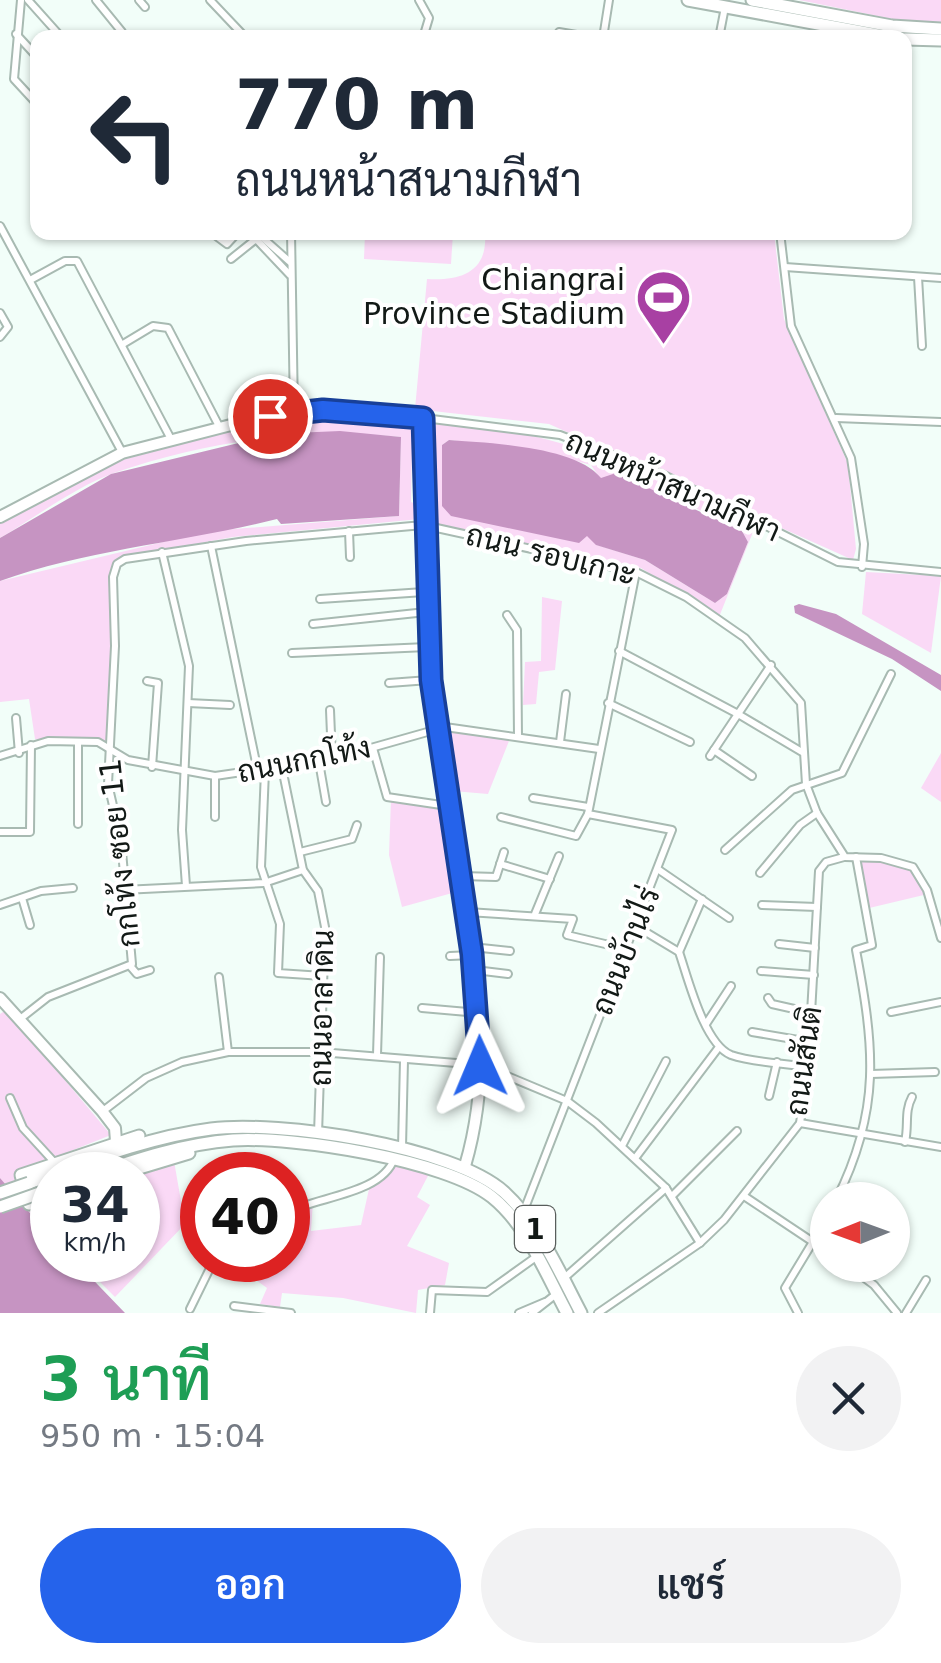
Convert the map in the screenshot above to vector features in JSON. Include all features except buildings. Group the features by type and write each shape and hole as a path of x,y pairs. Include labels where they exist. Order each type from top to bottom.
{"main road":[{"path":"692,0 850,30"},
{"path":"752,0 892,26 941,29"},
{"path":"912,39 941,40"},
{"path":"89,1152 160,1132 208,1129"},
{"name":"1","path":"0,1193 126,1148 208,1129 318,1136 463,1171 504,1192 523,1213 581,1313"},
{"name":"1","path":"158,1152 221,1142 268,1141 398,1153"},
{"path":"160,1161 221,1142"},
{"name":"1","path":"463,1171 506,1210 536,1257 551,1298 567,1313"},
{"path":"30,1174 20,1178 30,1203"},
{"path":"0,1207 30,1198"}],"street":[{"path":"24,0 16,34 14,79 30,96"},
{"path":"24,0 54,30"},
{"path":"96,0 120,30"},
{"path":"210,0 235,30"},
{"path":"419,0 429,18 425,30"},
{"path":"604,30 610,0"},
{"path":"721,30 725,7"},
{"path":"16,34 30,49"},
{"path":"0,226 32,279 122,453"},
{"path":"231,259 255,240"},
{"path":"257,240 291,276"},
{"path":"265,240 290,263"},
{"path":"291,240 294,412"},
{"path":"781,240 791,326 806,366 836,418 858,495 862,567"},
{"path":"32,279 64,261 77,261 172,441"},
{"path":"785,267 941,278"},
{"path":"918,277 922,346"},
{"path":"0,313 8,327 0,336"},
{"path":"123,344 153,326 168,328 220,429"},
{"name":"ถนนหน้าสนามกีฬา","path":"0,517 122,453 220,429 294,412 423,418 560,435 664,475 838,562 941,572"},
{"path":"423,418 425,592 431,680 479,1013 480,1066 463,1171"},
{"path":"836,418 941,422"},
{"name":"ถนน รอบเกาะ","path":"162,552 423,525 636,572 686,597 745,638 800,702 806,784 817,813 845,857"},
{"path":"349,531 350,557"},
{"path":"211,546 262,772 264,883 280,924 278,973 323,976"},
{"path":"162,552 187,653 182,830 186,886"},
{"name":"กกโท้ง ซอย 11","path":"131,964 121,840 108,784 115,646 114,571 126,559 162,552"},
{"path":"501,817 576,836 588,811 636,572"},
{"path":"320,599 425,592"},
{"path":"313,624 426,612"},
{"path":"507,616 517,630 518,737"},
{"path":"292,654 428,646"},
{"path":"619,651 802,752"},
{"path":"752,776 712,753 771,665"},
{"path":"725,850 764,813 806,784 842,773 891,674"},
{"path":"389,683 431,680"},
{"path":"147,681 158,683 152,768"},
{"path":"560,743 566,694"},
{"path":"188,703 230,705"},
{"path":"608,703 690,742"},
{"path":"330,710 332,759"},
{"path":"16,718 19,752"},
{"path":"436,728 598,749"},
{"name":"ถนนกกโท้ง","path":"0,756 30,745 108,744 128,760 152,768 215,776 319,762 436,728"},
{"path":"78,742 78,824"},
{"path":"0,832 30,832 30,745"},
{"path":"373,748 387,797 448,806"},
{"path":"319,762 326,802"},
{"name":"ถนนอาลาดิน","path":"282,768 304,870 318,891 326,927 318,1136"},
{"path":"215,776 215,818"},
{"path":"533,798 588,811"},
{"name":"ถนนบ้านไร่","path":"523,1213 622,948 659,870 672,830 588,811"},
{"path":"760,873 800,825 817,813"},
{"path":"300,852 352,838 356,826"},
{"path":"461,876 496,877 504,852"},
{"path":"535,914 559,856"},
{"path":"845,857 881,858 913,868 927,890 941,938"},
{"name":"ถนนสันติ","path":"598,1313 700,1243 744,1196 800,1123 810,1042 819,871 826,862 845,857"},
{"path":"844,1182 864,1136 871,1074 871,1027 856,950 872,945 856,857"},
{"path":"500,864 550,879"},
{"path":"123,890 264,883 304,870"},
{"path":"659,870 729,918"},
{"path":"0,905 41,890 73,888"},
{"path":"22,898 30,925"},
{"path":"679,952 702,899"},
{"path":"762,905 816,907"},
{"path":"466,912 573,919 567,935 622,948"},
{"path":"634,925 679,952 706,1024 719,1046 731,1054 808,1067"},
{"path":"779,944 815,948"},
{"path":"450,956 510,950"},
{"path":"377,1056 380,957"},
{"path":"20,1019 48,996 131,964 137,974 150,970"},
{"path":"474,970 508,974"},
{"path":"760,972 814,975"},
{"path":"219,977 228,1052"},
{"path":"706,1024 731,986"},
{"path":"0,998 102,1111 114,1128 116,1142"},
{"path":"768,998 772,1004 812,1012"},
{"path":"891,1012 941,1002"},
{"path":"422,1008 479,1013"},
{"path":"752,1032 810,1042"},
{"path":"636,1157 719,1046"},
{"path":"102,1111 146,1078 182,1062 228,1052 320,1052 480,1066 567,1101 622,1144 666,1188 700,1243"},
{"path":"310,1202 368,1186 388,1172 398,1153 404,1060"},
{"path":"622,1144 666,1060"},
{"path":"770,1096 777,1062"},
{"path":"871,1074 935,1072"},
{"path":"905,1142 909,1123 906,1112 912,1097"},
{"path":"10,1098 23,1128 45,1152"},
{"path":"800,1123 941,1147"},
{"path":"672,1196 737,1131"},
{"path":"563,1279 666,1188"},
{"path":"744,1196 810,1242"},
{"path":"798,1313 785,1288 810,1249"},
{"path":"430,1313 432,1290 488,1292 536,1257"},
{"path":"906,1313 926,1280"},
{"path":"190,1308 203,1282"},
{"path":"870,1282 897,1313"},
{"path":"520,1313 551,1298"},
{"path":"532,1313 551,1298"},
{"path":"234,1306 291,1313"}],"shaded area":[{"path":"799,0 941,0 941,23 902,21"},
{"path":"365,240 453,240 451,264 364,259"},
{"path":"485,240 775,240 784,319 848,464 856,549 853,560 549,424 415,409 427,279 451,278 470,271 482,257"},
{"path":"325,415 347,422 409,427 417,420 421,441 412,446 411,502 420,506 420,519 233,537 125,557 113,573 115,646 108,744 35,739 29,699 0,702 0,581 209,531 399,516 401,437 328,434 220,445 99,479 0,538 0,520 99,466 276,419"},
{"path":"430,424 474,426 558,442 678,488 755,527 719,617 641,568 427,522","holes":["449,440 536,450 591,465 600,478 667,494 742,531 748,542 727,594 715,603 645,560 597,545 593,538 442,445"]},
{"path":"340,431 401,437 399,516 281,524 277,519 103,553 0,581 0,538 111,474 255,439 266,441 271,434"},
{"path":"449,440 508,445 572,459 601,478 616,473 742,531 748,542 727,594 715,603 645,560 596,545 587,536 579,543 451,516 442,506 442,445"},
{"path":"866,572 941,576 931,653 862,614"},
{"path":"542,597 562,601 555,670 539,672 536,704 523,705 525,662 541,661"},
{"path":"794,606 836,614 941,675 941,691 892,659 795,613"},
{"path":"445,727 511,736 488,794 453,791"},
{"path":"941,753 941,802 921,788"},
{"path":"391,799 448,806 463,890 402,907 389,855"},
{"path":"856,857 881,858 913,867 928,894 865,909"},
{"path":"6,1010 111,1135 68,1152 30,1152 30,1167 18,1172 17,1184 23,1200 30,1206 30,1216 0,1178 0,1014"},
{"path":"174,1161 180,1229 160,1250 160,1165"},
{"path":"396,1164 430,1172 417,1197 430,1205 407,1246 449,1263 445,1285 418,1290 416,1313 343,1298 282,1293 280,1307 260,1304 267,1288 259,1282 310,1282 310,1203 313,1201 311,1231 361,1225 369,1189 388,1176"},
{"path":"0,1178 30,1213 30,1282 95,1282 125,1313 0,1313"},
{"path":"100,1282 129,1282 115,1297"}],"place":[{"name":"Chiangrai Province Stadium","path":"664,346"}],"route":[{"path":"270,416 323,410 423,418 425,592 431,680 472,954 482,1038 480,1066"}]}
